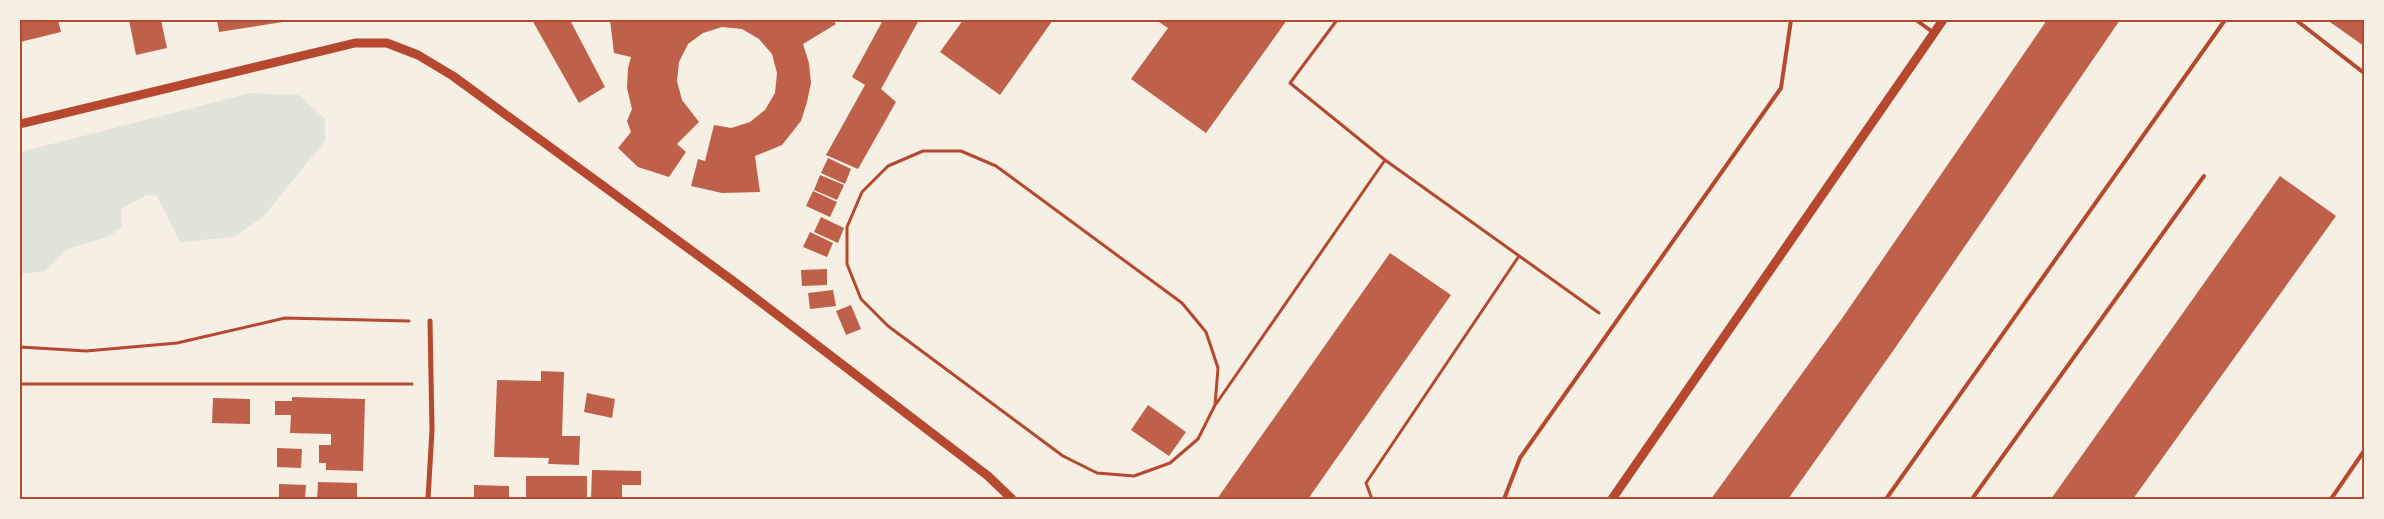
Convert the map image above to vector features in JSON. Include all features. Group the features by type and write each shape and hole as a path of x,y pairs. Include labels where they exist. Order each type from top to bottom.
{"street":[{"path":"1612,499 1943,20"},
{"path":"20,124 355,43 387,43 418,55 453,76 733,281 988,476 1012,499"},
{"path":"428,499 433,384 430,321"}],"lane":[{"path":"1504,499 1520,458 1780,88 1791,20"},
{"path":"1916,20 1934,34"},
{"path":"1886,499 2225,20"},
{"path":"2296,20 2364,73"},
{"path":"1972,499 2204,176"},
{"path":"2331,499 2364,451"}],"path":[{"path":"1337,20 1290,83 1385,160 1614,325"},
{"path":"1215,405 1218,368 1206,332 1182,303 996,166 961,152 923,151 888,166 862,192 847,226 847,264 861,299 888,326 1063,456 1097,473 1134,476 1170,464 1198,439 1215,405 1385,160"},
{"path":"1372,499 1366,483 1519,256"},
{"path":"20,347 86,351 177,343 285,318 430,321"},
{"path":"20,384 433,384"}],"shaded area":[{"path":"251,93 299,95 325,119 325,141 263,217 234,237 180,242 157,196 147,195 121,209 122,226 110,236 67,249 45,271 20,274 20,152"}],"building":[{"path":"20,20 58,20 61,32 20,42"},
{"path":"129,20 161,20 167,48 136,55"},
{"path":"217,20 289,20 289,21 219,32"},
{"path":"532,20 570,20 605,87 579,103"},
{"path":"610,20 832,20 836,24 803,44 809,63 811,83 807,102 801,121 782,145 755,156 760,192 722,193 691,186 698,159 705,161 714,125 731,128 750,122 765,110 775,93 777,73 772,54 759,39 742,29 722,27 703,33 688,44 679,62 677,81 682,100 699,122 677,144 686,152 669,177 638,167 618,148 631,132 627,121 632,109 627,88 628,68 631,57 614,53"},
{"path":"883,20 919,20 881,89 896,102 858,169 826,155 865,85 852,77"},
{"path":"963,20 1053,20 1000,95 940,52"},
{"path":"1156,20 1287,20 1206,133 1131,79 1168,28"},
{"path":"2047,20 2120,20 1893,351 1788,499 1711,499 1843,317"},
{"path":"2327,20 2364,20 2364,46"},
{"path":"828,158 851,169 845,184 821,173"},
{"path":"820,175 844,185 837,200 814,190"},
{"path":"2280,176 2336,216 2133,499 2051,499"},
{"path":"813,191 837,202 830,217 806,206"},
{"path":"821,217 844,228 838,243 814,232"},
{"path":"810,232 833,243 827,257 803,247"},
{"path":"1390,253 1451,295 1308,499 1217,499"},
{"path":"827,269 827,285 802,286 801,270"},
{"path":"833,290 836,306 810,309 808,293"},
{"path":"851,305 861,329 846,335 836,311"},
{"path":"541,371 564,372 562,436 580,436 579,465 548,464 549,458 494,457 497,380 541,381"},
{"path":"587,393 615,399 612,418 584,412"},
{"path":"292,397 365,399 363,471 326,470 326,463 319,463 319,445 331,445 331,434 290,433 291,415 275,415 275,401 292,401"},
{"path":"213,398 250,399 250,424 212,423"},
{"path":"1148,405 1186,432 1169,456 1131,430"},
{"path":"277,448 302,449 301,468 277,467"},
{"path":"592,470 641,471 641,485 622,485 622,499 591,499"},
{"path":"526,476 587,476 587,499 526,499"},
{"path":"318,482 357,483 357,499 317,499"},
{"path":"279,484 306,485 305,499 279,499"},
{"path":"474,485 509,486 509,499 474,499"}]}
